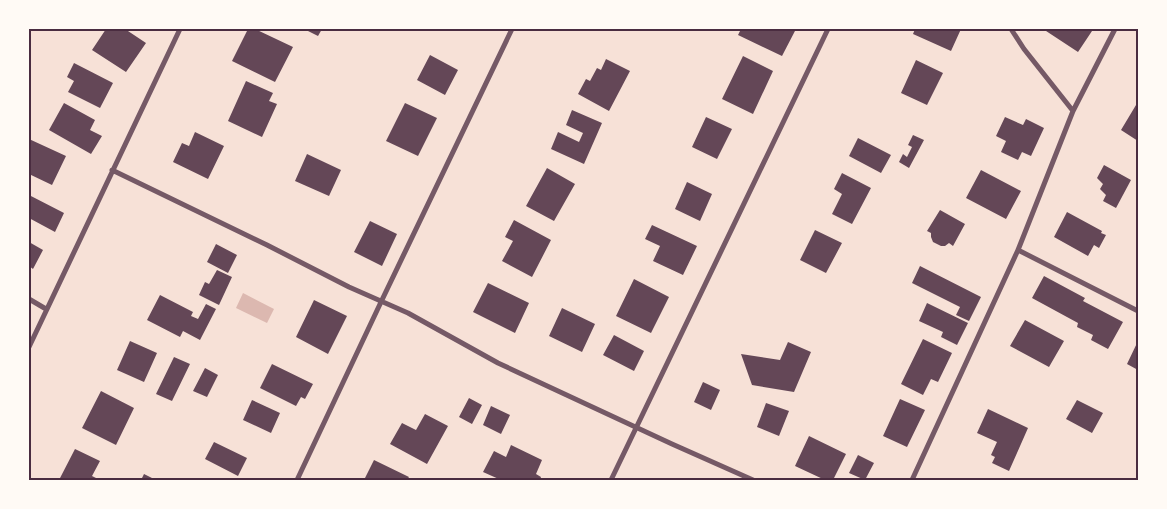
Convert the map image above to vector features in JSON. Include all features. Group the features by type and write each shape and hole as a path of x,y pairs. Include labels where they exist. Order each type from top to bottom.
{"street":[{"path":"29,347 180,29"},
{"path":"297,480 512,29"},
{"path":"611,480 828,29"},
{"path":"1011,29 1024,49 1073,110"},
{"path":"912,480 1018,250 1073,110 1115,29"},
{"path":"112,170 267,245 349,288 408,313 498,363 753,480"},
{"path":"1018,250 1138,312"},
{"path":"29,299 46,309"}],"shaded area":[{"path":"243,293 274,309 267,323 236,308"}],"building":[{"path":"106,29 125,29 146,43 126,72 92,50"},
{"path":"248,29 255,29 293,47 275,82 232,61"},
{"path":"304,29 322,29 318,36"},
{"path":"741,29 796,29 782,56 738,35"},
{"path":"915,29 961,29 951,51 913,34"},
{"path":"1043,29 1089,29 1092,31 1078,52"},
{"path":"430,55 458,70 445,95 417,80"},
{"path":"743,56 773,71 753,114 722,99"},
{"path":"606,59 630,71 609,111 578,94 586,79 590,81 597,68 601,70"},
{"path":"916,60 943,73 927,105 901,93"},
{"path":"74,63 113,83 100,108 68,92 74,81 67,77"},
{"path":"246,81 273,93 269,101 277,104 262,137 228,121"},
{"path":"64,103 95,120 90,130 102,136 91,154 49,130"},
{"path":"405,103 437,118 418,156 386,141"},
{"path":"1136,105 1138,106 1138,141 1121,130"},
{"path":"572,110 602,123 584,164 551,149 558,132 579,142 583,133 566,125"},
{"path":"706,117 732,129 717,159 692,147"},
{"path":"1005,117 1023,125 1026,119 1044,128 1031,156 1022,152 1018,160 1001,152 1006,141 996,136"},
{"path":"195,132 224,146 208,179 173,162 182,143 189,146"},
{"path":"913,135 924,140 909,168 899,162 903,154 907,157 912,147 908,145"},
{"path":"858,138 891,155 881,173 849,156"},
{"path":"29,139 66,156 52,185 29,174"},
{"path":"307,154 341,170 329,196 295,181"},
{"path":"1104,165 1131,180 1116,208 1103,201 1106,195 1100,189 1103,184 1097,178"},
{"path":"547,168 575,184 554,221 526,206"},
{"path":"981,170 1021,191 1006,219 966,198"},
{"path":"842,173 871,188 852,224 832,214 842,194 834,189"},
{"path":"687,182 712,194 700,221 675,209"},
{"path":"29,195 64,213 55,232 29,218"},
{"path":"940,210 965,224 953,246 949,243 941,246 933,242 931,233 927,231"},
{"path":"1067,212 1106,235 1099,248 1094,245 1088,256 1054,237"},
{"path":"514,220 551,240 532,277 502,261 513,241 505,237"},
{"path":"370,221 397,234 382,266 354,252"},
{"path":"652,225 697,246 683,275 653,261 660,246 645,239"},
{"path":"815,230 842,243 826,273 800,260"},
{"path":"29,242 43,250 33,269 29,266"},
{"path":"216,244 237,255 228,273 207,262"},
{"path":"920,266 981,297 969,321 956,315 960,307 912,283"},
{"path":"217,270 232,277 219,305 199,295 205,282 209,284"},
{"path":"1044,276 1085,298 1083,301 1123,322 1108,349 1091,340 1093,335 1077,327 1078,323 1032,298"},
{"path":"634,279 669,297 651,333 616,316"},
{"path":"488,283 529,303 515,333 473,312"},
{"path":"160,295 193,312 191,316 198,319 206,304 216,309 200,340 183,331 180,337 147,320"},
{"path":"314,300 347,316 328,354 296,337"},
{"path":"927,303 968,323 957,345 941,337 943,332 919,321"},
{"path":"562,308 595,324 582,352 549,336"},
{"path":"1025,320 1064,341 1049,367 1010,346"},
{"path":"614,335 644,351 634,371 603,355"},
{"path":"923,339 952,353 938,382 931,379 923,395 901,384"},
{"path":"130,341 157,353 144,382 117,370"},
{"path":"1138,341 1138,370 1127,364"},
{"path":"788,342 811,352 794,392 752,385 741,354 780,360"},
{"path":"174,357 190,364 172,401 156,394"},
{"path":"272,364 313,384 305,399 301,397 296,406 260,388"},
{"path":"205,368 218,375 207,397 193,391"},
{"path":"703,382 720,390 711,410 694,402"},
{"path":"101,391 134,408 116,445 82,428"},
{"path":"469,398 482,405 472,424 459,417"},
{"path":"900,399 925,410 907,447 883,436"},
{"path":"252,400 280,413 271,433 243,420"},
{"path":"1077,400 1103,413 1092,433 1066,419"},
{"path":"766,403 789,411 779,436 757,427"},
{"path":"491,406 510,415 501,434 483,425"},
{"path":"988,409 1028,428 1009,471 992,463 995,457 991,455 997,442 977,433"},
{"path":"425,414 448,426 427,464 390,444 402,423 416,430"},
{"path":"809,436 846,454 833,480 825,480 795,466"},
{"path":"214,442 247,458 238,476 205,459"},
{"path":"511,445 542,460 536,474 541,477 540,480 501,480 483,472 494,451 506,457"},
{"path":"75,449 100,461 92,476 100,480 59,480"},
{"path":"858,455 874,463 865,480 849,473"},
{"path":"374,460 409,477 407,480 364,480"},
{"path":"144,474 156,480 141,480"}]}
